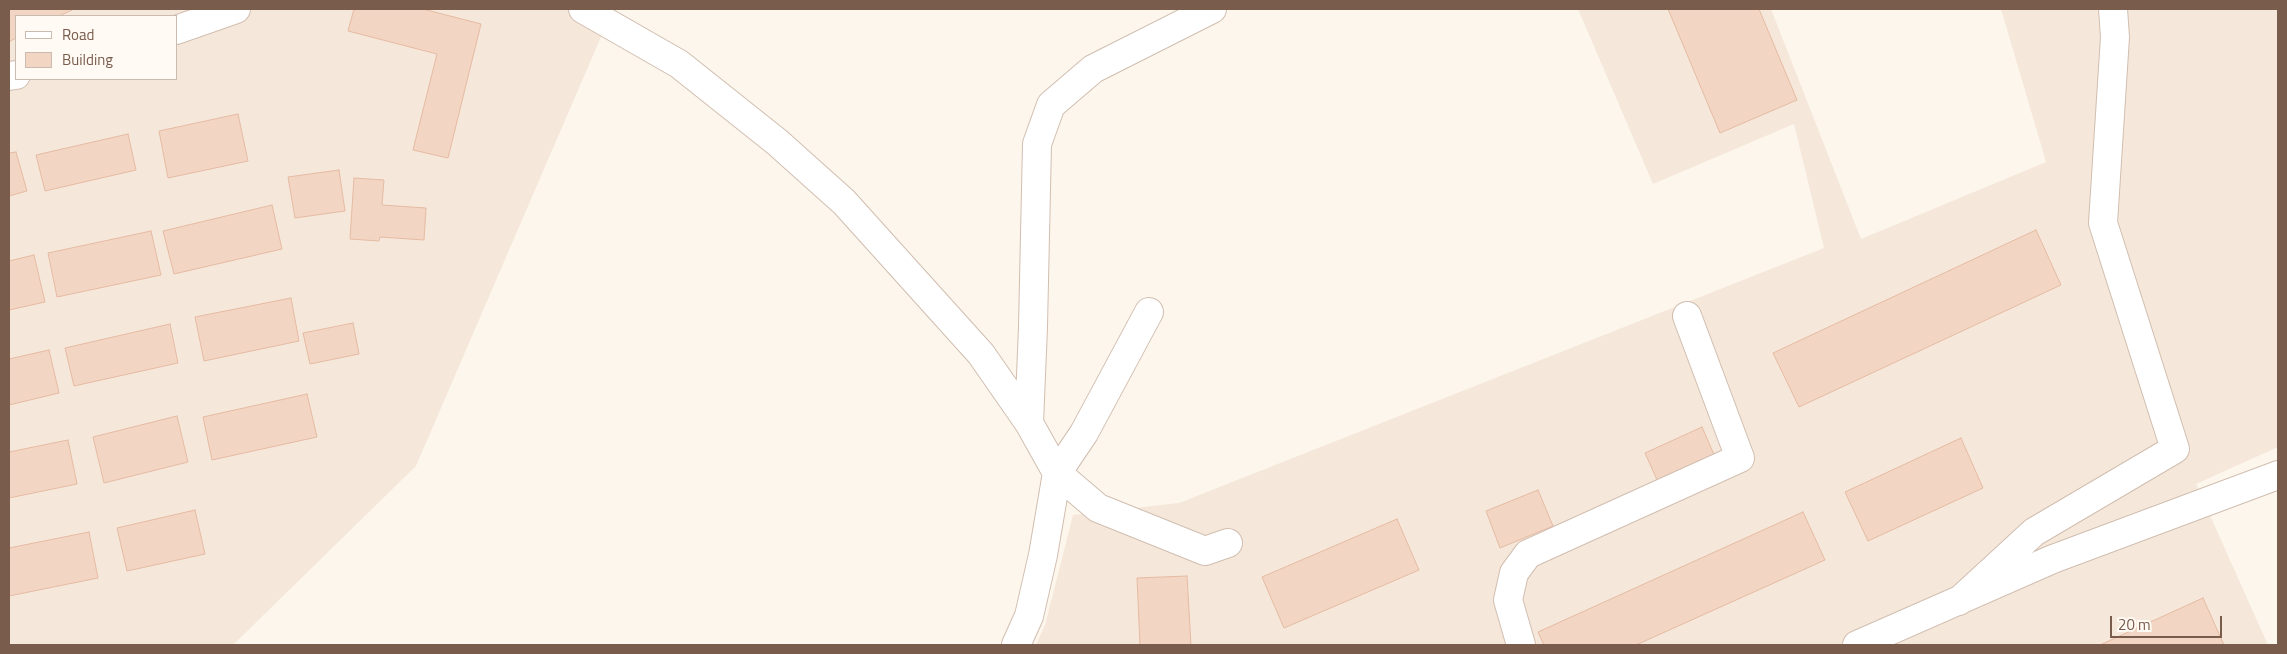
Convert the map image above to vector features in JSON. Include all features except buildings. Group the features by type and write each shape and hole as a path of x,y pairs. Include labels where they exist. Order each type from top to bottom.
{"street":[{"path":"178,29 236,9"},
{"path":"582,9 679,64 777,142 844,202 981,354 1029,423 1057,473 1098,508 1205,551 1228,543"},
{"path":"1029,423 1037,144 1051,105 1093,70 1212,9"},
{"path":"1959,601 2034,532 2175,449 2103,223 2115,37 2113,9"},
{"path":"1016,645 1029,616 1043,556 1057,473 1084,433 1149,312"},
{"path":"1521,645 1508,600 1514,573 1528,554 1740,458 1687,316"},
{"path":"1857,645 2053,560 2278,475"}],"shaded area":[{"path":"9,9 613,9 416,466 233,645 9,645"},
{"path":"1578,9 1771,9 1861,239 2046,162 2001,9 2278,9 2278,447 2196,484 2268,645 1036,645 1045,625 1073,515 1179,503 1824,248 1794,124 1653,184"}]}
